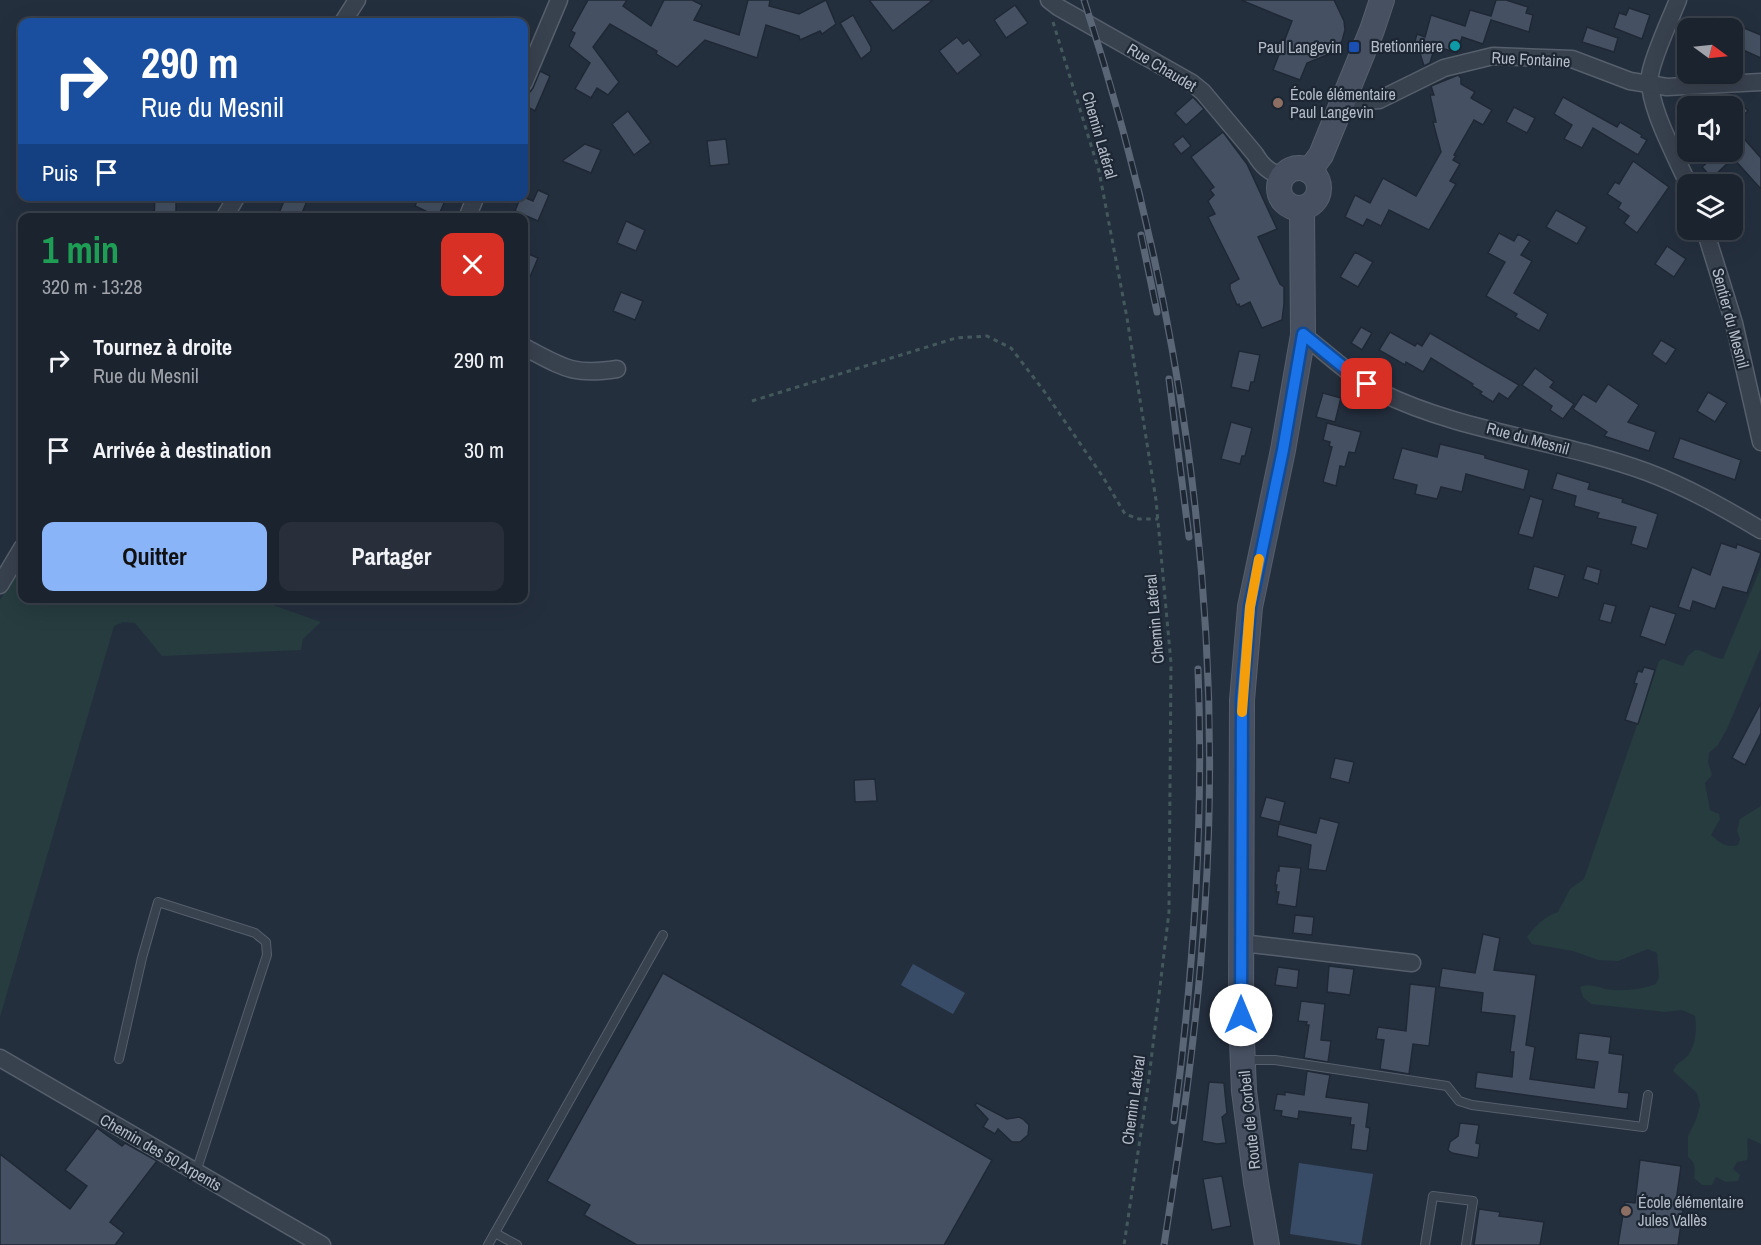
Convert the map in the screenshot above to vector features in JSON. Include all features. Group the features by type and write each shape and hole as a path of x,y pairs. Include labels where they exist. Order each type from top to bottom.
{"main road":[{"path":"1309,171 1321,155 1382,0"},
{"path":"1298,169 1309,171 1317,180 1318,192 1313,203 1302,208 1289,206 1281,196 1283,177 1298,169"},
{"name":"Route de Corbeil","path":"1267,1245 1244,1091 1242,700 1250,607 1283,450 1303,334 1302,208"}],"street":[{"path":"346,18 357,0"},
{"path":"528,74 559,0"},
{"path":"1678,0 1651,72 1650,85 1654,104 1684,174"},
{"name":"Rue Chaudet","path":"1051,8 1058,8 1192,83 1203,92 1255,154 1261,165 1283,177"},
{"name":"Rue Fontaine","path":"1343,97 1355,102 1379,100 1444,68 1493,56 1572,59 1630,81 1667,87 1761,82"},
{"name":"Sentier du Mesnil","path":"1708,240 1734,323 1761,442"},
{"name":"Rue du Mesnil","path":"1303,334 1357,378 1402,402 1452,419 1602,458 1646,472 1719,505 1761,530"},
{"path":"528,349 567,369 591,373 617,369"},
{"path":"0,585 18,555"},
{"path":"1242,943 1412,963"},
{"name":"Chemin des 50 Arpents","path":"0,1058 322,1245"}],"lane":[{"path":"119,1059 142,958 158,902 255,933 266,942 267,955 196,1172"},
{"path":"488,1245 663,935"},
{"path":"1243,1060 1275,1060 1447,1086 1459,1101 1472,1105 1643,1127 1648,1095"},
{"path":"1425,1245 1433,1196 1473,1201 1466,1245"},
{"path":"495,1233 517,1245"}],"path":[{"name":"Chemin Latéral","path":"1051,8 1099,171 1127,318 1158,519 1171,663 1169,912 1148,1086 1124,1245"},
{"path":"752,401 956,338 987,336 1011,348 1103,477 1125,513 1139,519 1158,519"}],"green space":[{"path":"1761,567 1761,648 1727,729 1718,745 1709,753 1708,762 1712,775 1705,783 1710,810 1719,814 1720,819 1711,835 1723,844 1738,845 1740,839 1737,831 1740,819 1761,806 1761,1144 1748,1138 1747,1160 1737,1162 1733,1169 1740,1175 1738,1181 1726,1182 1716,1177 1712,1185 1702,1185 1694,1178 1694,1164 1688,1157 1688,1136 1700,1105 1697,1093 1673,1071 1687,1057 1693,1045 1695,1016 1682,1010 1665,1012 1591,1004 1583,997 1580,987 1588,985 1609,990 1624,990 1656,984 1659,977 1657,953 1648,949 1618,961 1598,960 1573,951 1532,944 1527,937 1541,922 1558,912 1570,889 1584,879 1659,661 1663,659 1683,666 1688,656 1695,650 1723,659"},
{"path":"18,570 18,603 267,603 321,622 303,639 301,650 162,656 135,623 123,622 114,626 0,1017 0,600"}],"water":[{"path":"913,964 965,993 953,1014 901,985"},
{"path":"1299,1163 1373,1174 1361,1245 1290,1234"}],"building":[{"path":"588,0 627,0 623,6 651,26 664,0 692,0 702,5 694,20 739,35 748,0 770,0 769,6 799,14 826,0 836,24 822,34 820,31 800,40 799,36 766,25 757,58 705,40 677,67 656,54 657,51 610,24 593,47 619,82 608,95 597,88 591,98 575,89 590,63 569,46 575,33 571,31"},
{"path":"869,0 933,0 893,31"},
{"path":"1241,0 1334,0 1344,21 1345,30 1342,41 1332,53 1307,63 1300,80 1273,70 1292,21"},
{"path":"1496,0 1506,0 1528,7 1526,13 1533,15 1529,32 1491,20 1483,44 1462,37 1457,53 1435,46 1430,63 1424,66 1419,50 1413,48 1417,34 1425,37 1431,15 1465,26 1470,10 1491,16"},
{"path":"1015,5 1028,23 1006,38 994,20"},
{"path":"1629,8 1650,15 1642,39 1614,28 1619,13 1626,15"},
{"path":"853,15 871,47 871,51 861,59 840,23"},
{"path":"1587,27 1618,38 1614,52 1582,42"},
{"path":"1743,28 1761,35 1761,58 1743,50"},
{"path":"957,37 963,44 969,40 981,55 957,74 939,51"},
{"path":"540,71 550,76 535,111 528,107 528,92 533,88"},
{"path":"1458,75 1461,78 1461,84 1475,92 1471,98 1492,110 1483,125 1474,120 1454,155 1456,156 1453,160 1460,164 1450,181 1456,184 1429,230 1389,210 1381,226 1367,219 1363,226 1345,217 1355,195 1370,203 1383,178 1416,196 1441,152 1433,122 1436,122 1430,95 1434,95 1431,86"},
{"path":"1193,97 1204,109 1186,125 1175,113"},
{"path":"1563,97 1617,127 1620,122 1642,135 1641,137 1647,140 1638,155 1593,128 1582,148 1564,139 1572,125 1554,114"},
{"path":"1743,105 1748,111 1743,115"},
{"path":"1514,107 1535,118 1527,133 1506,122"},
{"path":"628,111 651,142 634,155 612,124"},
{"path":"1223,132 1247,164 1277,229 1258,237 1280,284 1284,287 1282,320 1262,328 1250,302 1240,307 1230,289 1230,284 1239,279 1208,217 1215,214 1208,201 1214,195 1210,190 1214,187 1191,157"},
{"path":"1183,136 1191,146 1181,154 1173,144"},
{"path":"1743,137 1761,158 1761,189 1737,162 1743,162"},
{"path":"726,139 729,164 710,166 707,141"},
{"path":"585,144 601,150 591,173 562,161"},
{"path":"1633,161 1669,187 1637,233 1624,223 1629,216 1618,208 1621,203 1607,194 1615,182 1619,184"},
{"path":"1708,162 1729,162 1716,174 1708,174 1702,167"},
{"path":"538,190 549,195 538,221 528,217 528,213 515,211 519,201 528,201 528,199 533,201"},
{"path":"155,201 176,201 176,213 154,213"},
{"path":"284,201 307,201 302,213 279,213"},
{"path":"417,201 445,201 440,213 430,213 415,206"},
{"path":"1556,210 1587,227 1577,244 1546,227"},
{"path":"626,221 645,230 636,251 617,243"},
{"path":"1499,233 1514,241 1518,234 1530,241 1521,255 1532,261 1514,293 1548,314 1539,331 1515,317 1517,314 1486,296 1505,262 1488,253"},
{"path":"1667,246 1686,259 1674,277 1655,264"},
{"path":"1355,252 1373,262 1358,287 1340,277"},
{"path":"528,254 538,258 528,282"},
{"path":"621,292 643,301 635,320 613,311"},
{"path":"1361,327 1372,333 1362,350 1351,343"},
{"path":"1390,332 1415,346 1417,343 1422,346 1430,333 1519,385 1508,399 1499,393 1493,402 1480,394 1482,392 1472,386 1473,384 1431,358 1423,372 1379,350"},
{"path":"1661,340 1676,349 1666,364 1652,354"},
{"path":"1239,351 1260,355 1254,382 1251,382 1249,391 1231,387"},
{"path":"1535,368 1554,382 1550,387 1574,404 1563,419 1550,410 1552,406 1522,385"},
{"path":"1608,384 1639,405 1628,422 1656,432 1649,451 1604,436 1607,432 1573,409 1583,394 1596,402"},
{"path":"1708,392 1727,403 1715,422 1697,411"},
{"path":"1323,393 1341,398 1335,422 1316,417"},
{"path":"1231,422 1252,428 1245,456 1242,456 1240,464 1221,459"},
{"path":"1327,423 1361,432 1355,453 1349,452 1345,467 1340,466 1336,486 1323,482 1332,447 1329,446 1330,442 1323,440"},
{"path":"1680,438 1741,460 1735,480 1673,458"},
{"path":"1440,444 1485,455 1485,458 1529,470 1524,490 1466,474 1462,492 1441,487 1437,499 1415,494 1417,485 1393,479 1402,448 1437,457"},
{"path":"1557,473 1590,483 1588,489 1623,499 1622,502 1658,514 1647,549 1631,544 1636,527 1597,518 1599,513 1574,506 1576,496 1552,489"},
{"path":"1530,496 1543,500 1533,538 1518,534"},
{"path":"1721,543 1736,548 1737,544 1761,553 1747,593 1723,587 1715,609 1693,601 1690,611 1678,607 1692,567 1710,575"},
{"path":"1534,566 1565,575 1558,598 1528,589"},
{"path":"1587,566 1601,570 1598,584 1583,579"},
{"path":"1604,603 1616,606 1611,623 1599,620"},
{"path":"1650,606 1676,614 1665,645 1640,636"},
{"path":"1644,667 1655,670 1638,724 1625,720 1637,684 1634,683 1638,671 1642,672"},
{"path":"1761,703 1761,733 1745,765 1732,758"},
{"path":"1335,758 1354,762 1349,783 1330,778"},
{"path":"875,779 877,801 855,802 854,780"},
{"path":"1266,797 1285,802 1280,822 1260,817"},
{"path":"1320,818 1339,823 1326,871 1308,869 1311,845 1277,836 1279,824 1316,833"},
{"path":"1279,866 1301,868 1296,907 1277,904 1279,892 1276,892 1277,885 1275,885"},
{"path":"1295,915 1314,917 1312,935 1293,933"},
{"path":"1483,934 1500,938 1494,970 1536,975 1526,1045 1535,1047 1530,1079 1594,1088 1598,1062 1576,1059 1579,1033 1611,1037 1609,1053 1623,1055 1619,1092 1629,1093 1627,1109 1475,1088 1477,1072 1512,1077 1514,1052 1510,1052 1515,1016 1481,1012 1483,993 1439,987 1442,968 1475,973"},
{"path":"1329,966 1354,969 1350,995 1327,992"},
{"path":"1278,967 1299,970 1297,988 1275,985"},
{"path":"663,973 992,1160 944,1245 637,1245 584,1215 590,1205 547,1181"},
{"path":"1410,984 1436,987 1429,1046 1413,1044 1409,1074 1380,1069 1384,1040 1376,1039 1378,1027 1406,1031"},
{"path":"1301,1001 1325,1004 1321,1040 1331,1041 1328,1062 1304,1058 1309,1025 1306,1025 1307,1022 1298,1021"},
{"path":"1307,1071 1330,1075 1326,1097 1369,1103 1366,1127 1370,1128 1367,1151 1351,1149 1354,1125 1350,1125 1351,1118 1299,1111 1298,1119 1281,1116 1282,1111 1274,1110 1277,1094 1285,1095 1285,1092 1304,1095"},
{"path":"1209,1082 1224,1083 1227,1113 1222,1117 1226,1143 1202,1141"},
{"path":"977,1103 1007,1119 1019,1117 1023,1119 1029,1125 1028,1135 1020,1142 1012,1142 998,1129 995,1134 983,1127 988,1119 975,1105"},
{"path":"1460,1123 1479,1125 1476,1143 1480,1144 1478,1158 1452,1153 1448,1150 1450,1142 1458,1136"},
{"path":"97,1128 122,1146 125,1143 157,1161 110,1222 124,1233 115,1245 0,1245 0,1154 70,1209 87,1186 65,1170"},
{"path":"1640,1160 1681,1166 1675,1209 1683,1210 1678,1245 1618,1245 1625,1202 1635,1203"},
{"path":"1222,1176 1231,1226 1212,1230 1203,1179"},
{"path":"1479,1209 1500,1212 1499,1216 1544,1222 1540,1245 1474,1245"}],"railway":[{"path":"1084,0 1117,110 1146,221 1169,334 1188,447 1201,561 1208,676 1209,791 1205,906 1189,1076 1164,1245"},
{"path":"1141,235 1157,312"},
{"path":"1169,379 1189,537"},
{"path":"1174,1121 1187,1008 1196,895 1200,783 1198,669"}],"slow traffic":[{"path":"1242,712 1250,607 1259,559"}],"place":[{"name":"Bretionniere","path":"1455,46"},
{"name":"Paul Langevin","path":"1354,47"},
{"name":"École élémentaire Paul Langevin","path":"1278,103"},
{"name":"École élémentaire Jules Vallès","path":"1626,1211"}],"route":[{"path":"1241,1015 1242,700 1250,607 1283,450 1303,334 1367,384"}]}
